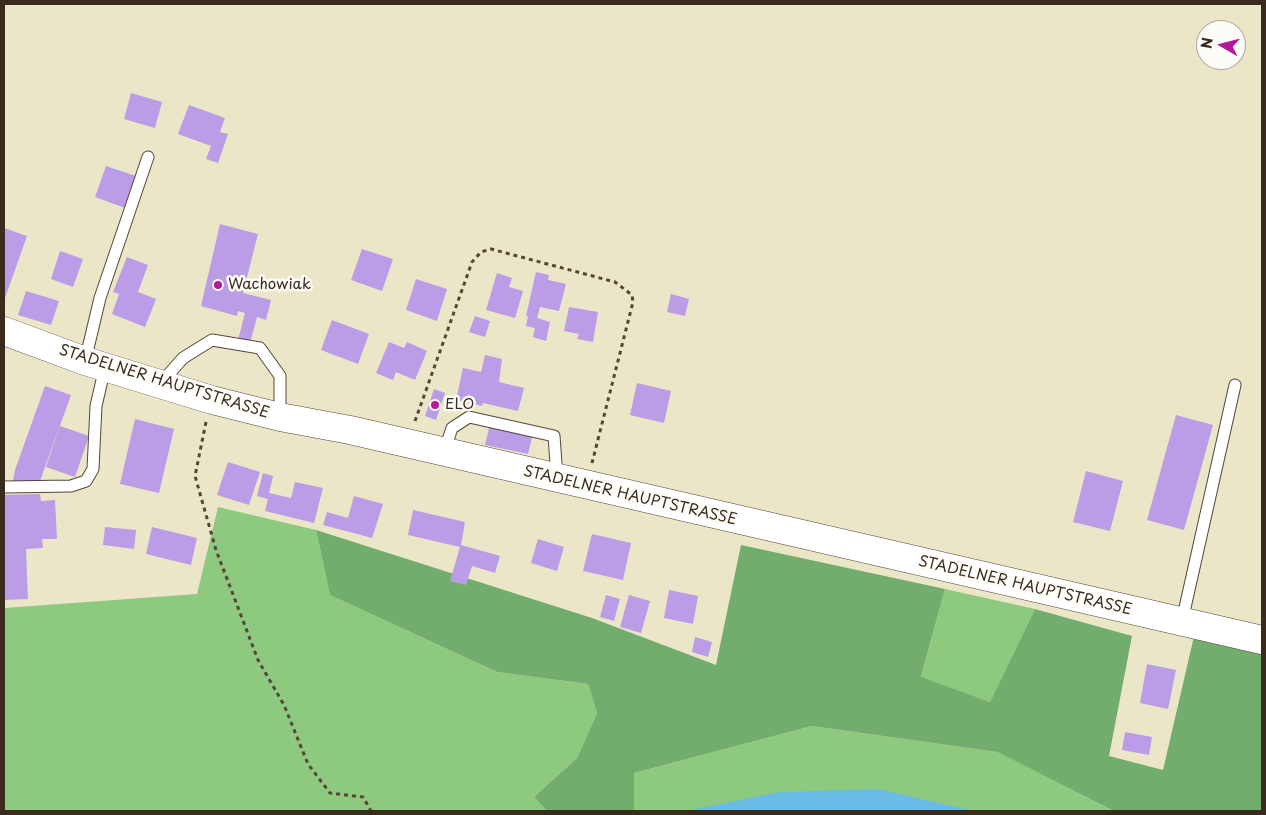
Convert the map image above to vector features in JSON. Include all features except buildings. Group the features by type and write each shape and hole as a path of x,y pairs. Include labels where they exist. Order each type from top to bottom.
{"main road":[{"name":"STADELNER HAUPTSTRASSE","path":"4,332 95,364 280,417 407,443 586,486 1262,640"}],"lane":[{"path":"4,487 71,486 86,481 93,469 96,406 95,364 100,298 148,157"},
{"path":"160,384 183,358 212,340 260,348 280,376 280,417"},
{"path":"1182,622 1235,385"},
{"path":"444,452 452,428 469,417 554,436 558,479"}],"path":[{"path":"407,443 472,262 481,252 491,249 615,282 632,294 633,302 586,486"},
{"path":"208,414 194,476 216,550 258,660 284,705 308,764 330,793 363,797 371,811"}],"green space":[{"path":"218,507 316,530 330,595 497,672 588,684 597,713 577,758 534,797 547,811 4,811 4,608 197,594"},
{"path":"316,530 592,618 716,665 741,545 945,589 921,677 990,702 1035,609 1132,636 1109,756 1163,770 1195,632 1262,649 1262,811 1114,811 997,752 812,726 634,773 634,811 547,811 534,797 577,758 597,713 588,684 497,672 330,595"},
{"path":"945,589 1035,609 990,702 921,678"},
{"path":"812,726 997,752 1114,811 634,811 634,773"}],"water":[{"path":"878,789 974,811 686,811 779,792"}],"place":[{"name":"Wachowiak","path":"218,285"},
{"name":"ELO","path":"435,405"}]}
